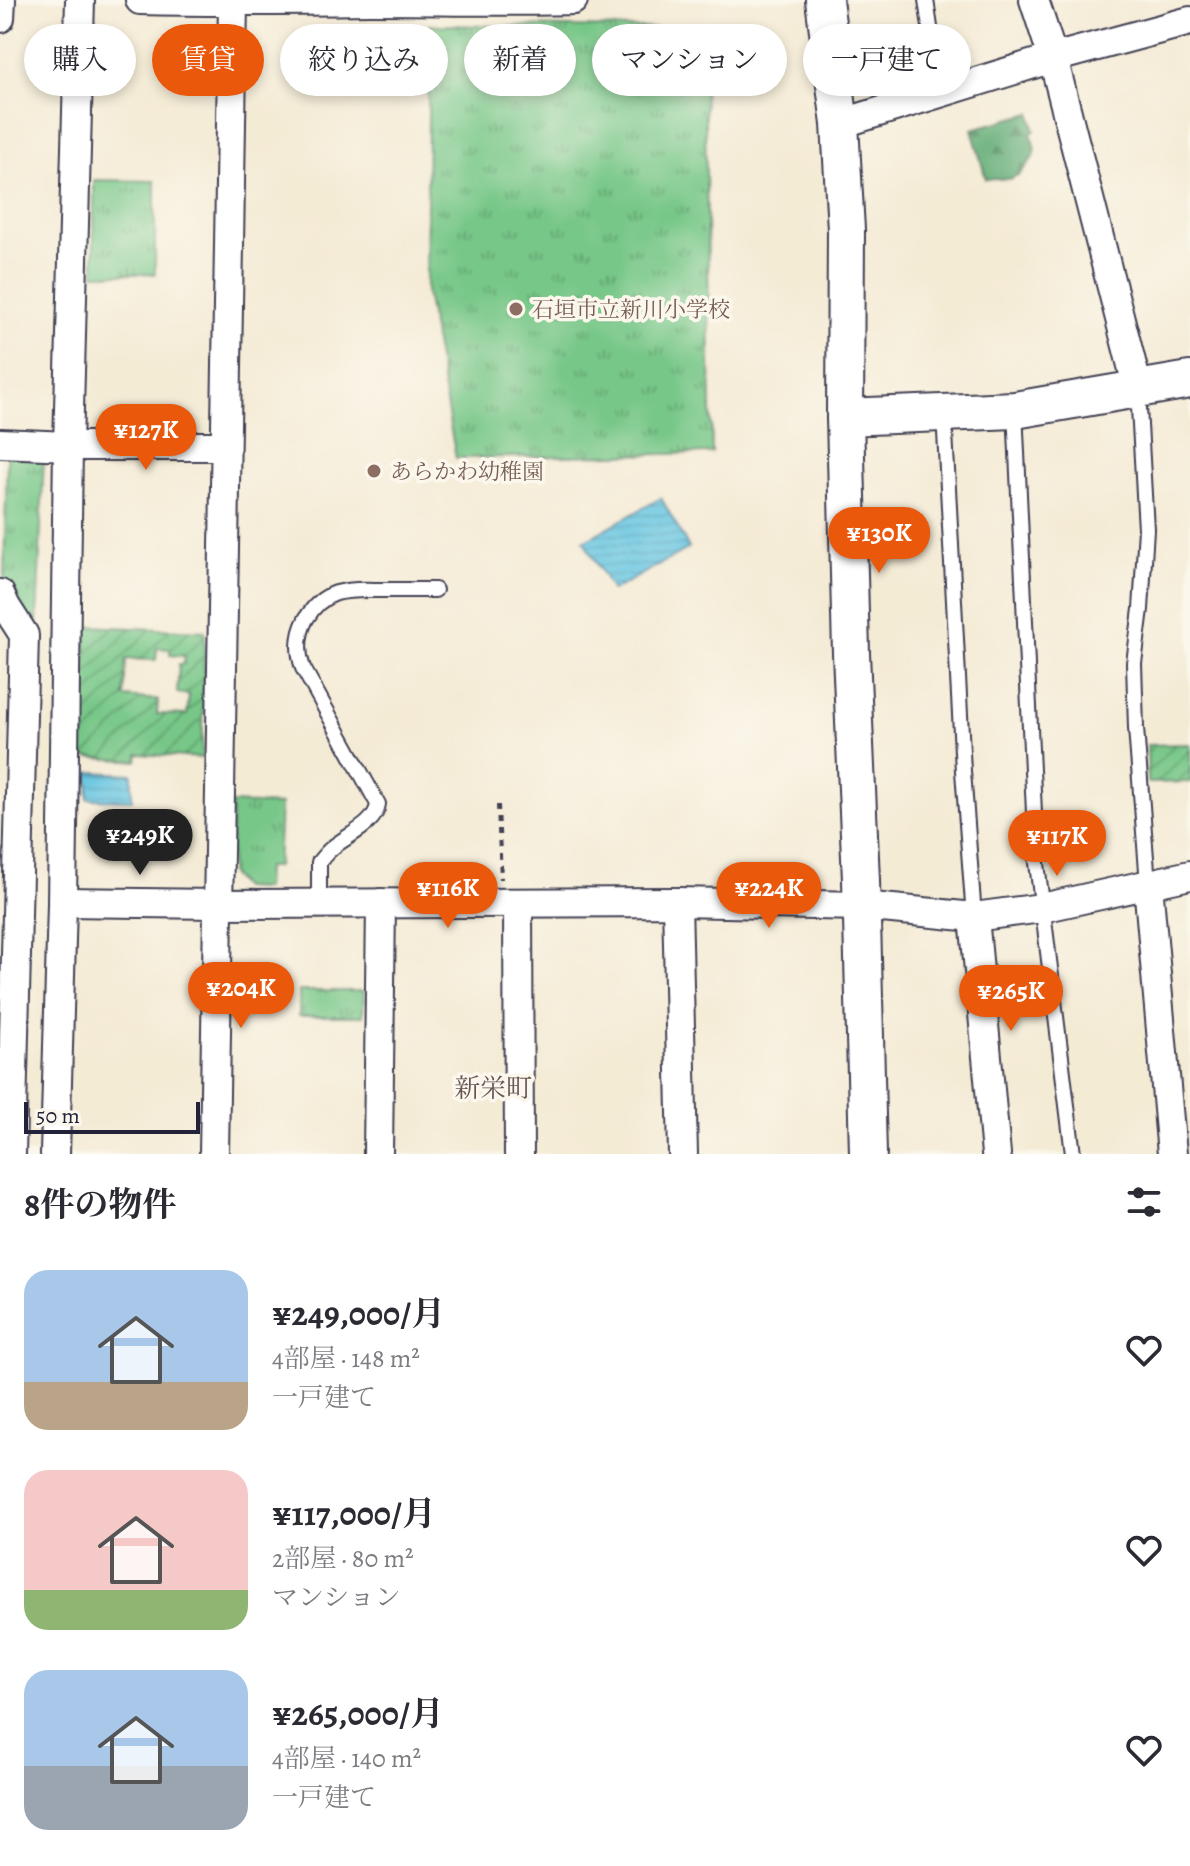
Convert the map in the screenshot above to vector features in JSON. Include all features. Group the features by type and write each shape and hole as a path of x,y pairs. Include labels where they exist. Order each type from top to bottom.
{"street":[{"path":"0,18 1,0"},
{"path":"55,1154 80,0"},
{"path":"140,0 573,0"},
{"path":"824,0 840,124 846,230 845,417 868,1154"},
{"path":"1034,0 1053,58 1138,389"},
{"path":"214,1154 224,446 244,1"},
{"path":"971,85 1053,58 1190,21"},
{"path":"840,124 937,96"},
{"path":"845,417 1015,410 1190,380"},
{"path":"0,443 224,446"},
{"path":"0,594 24,635 11,1154"},
{"path":"18,902 319,903 510,894 862,906 974,917 1042,908 1190,875"},
{"path":"1148,884 1172,1154"},
{"path":"510,894 519,1154"},
{"path":"378,1154 390,899"},
{"path":"677,902 683,1154"},
{"path":"974,917 996,1154"}],"lane":[{"path":"926,0 930,24"},
{"path":"1138,389 1146,529 1134,663 1148,884"},
{"path":"1015,410 1035,840 1073,1154"},
{"path":"944,413 974,917"},
{"path":"319,903 319,862 370,821 377,813 378,804 303,668 298,655 303,625 316,603 344,590 435,590"}],"path":[{"path":"498,805 510,894"}],"green space":[{"path":"448,25 464,26 464,96 576,96 576,27 592,27 592,96 704,96 712,453 456,458 426,293 428,96 448,96"},
{"path":"1031,113 1035,131 1031,133 1034,156 1020,174 1009,179 986,179 972,129"},
{"path":"94,180 155,181 155,274 94,274"},
{"path":"14,453 44,454 37,623 32,623 4,578 7,458"},
{"path":"86,626 205,631 202,758 138,754 137,761 83,757","holes":["157,648 170,649 170,655 185,656 184,664 179,664 177,693 189,695 187,715 157,714 158,700 124,697 126,659 156,660"]},
{"path":"1190,744 1190,782 1148,783 1147,745"},
{"path":"232,803 280,805 277,867 266,867 265,889 242,888 230,874"},
{"path":"299,991 364,991 363,1016 299,1016"}],"water":[{"path":"661,498 689,548 612,591 584,541"},
{"path":"89,772 132,774 132,800 88,799"}],"place":[{"name":"石垣市立新川小学校","path":"516,309"},
{"name":"あらかわ幼稚園","path":"374,471"}],"district":[{"name":"新栄町","path":"493,1088"}]}
